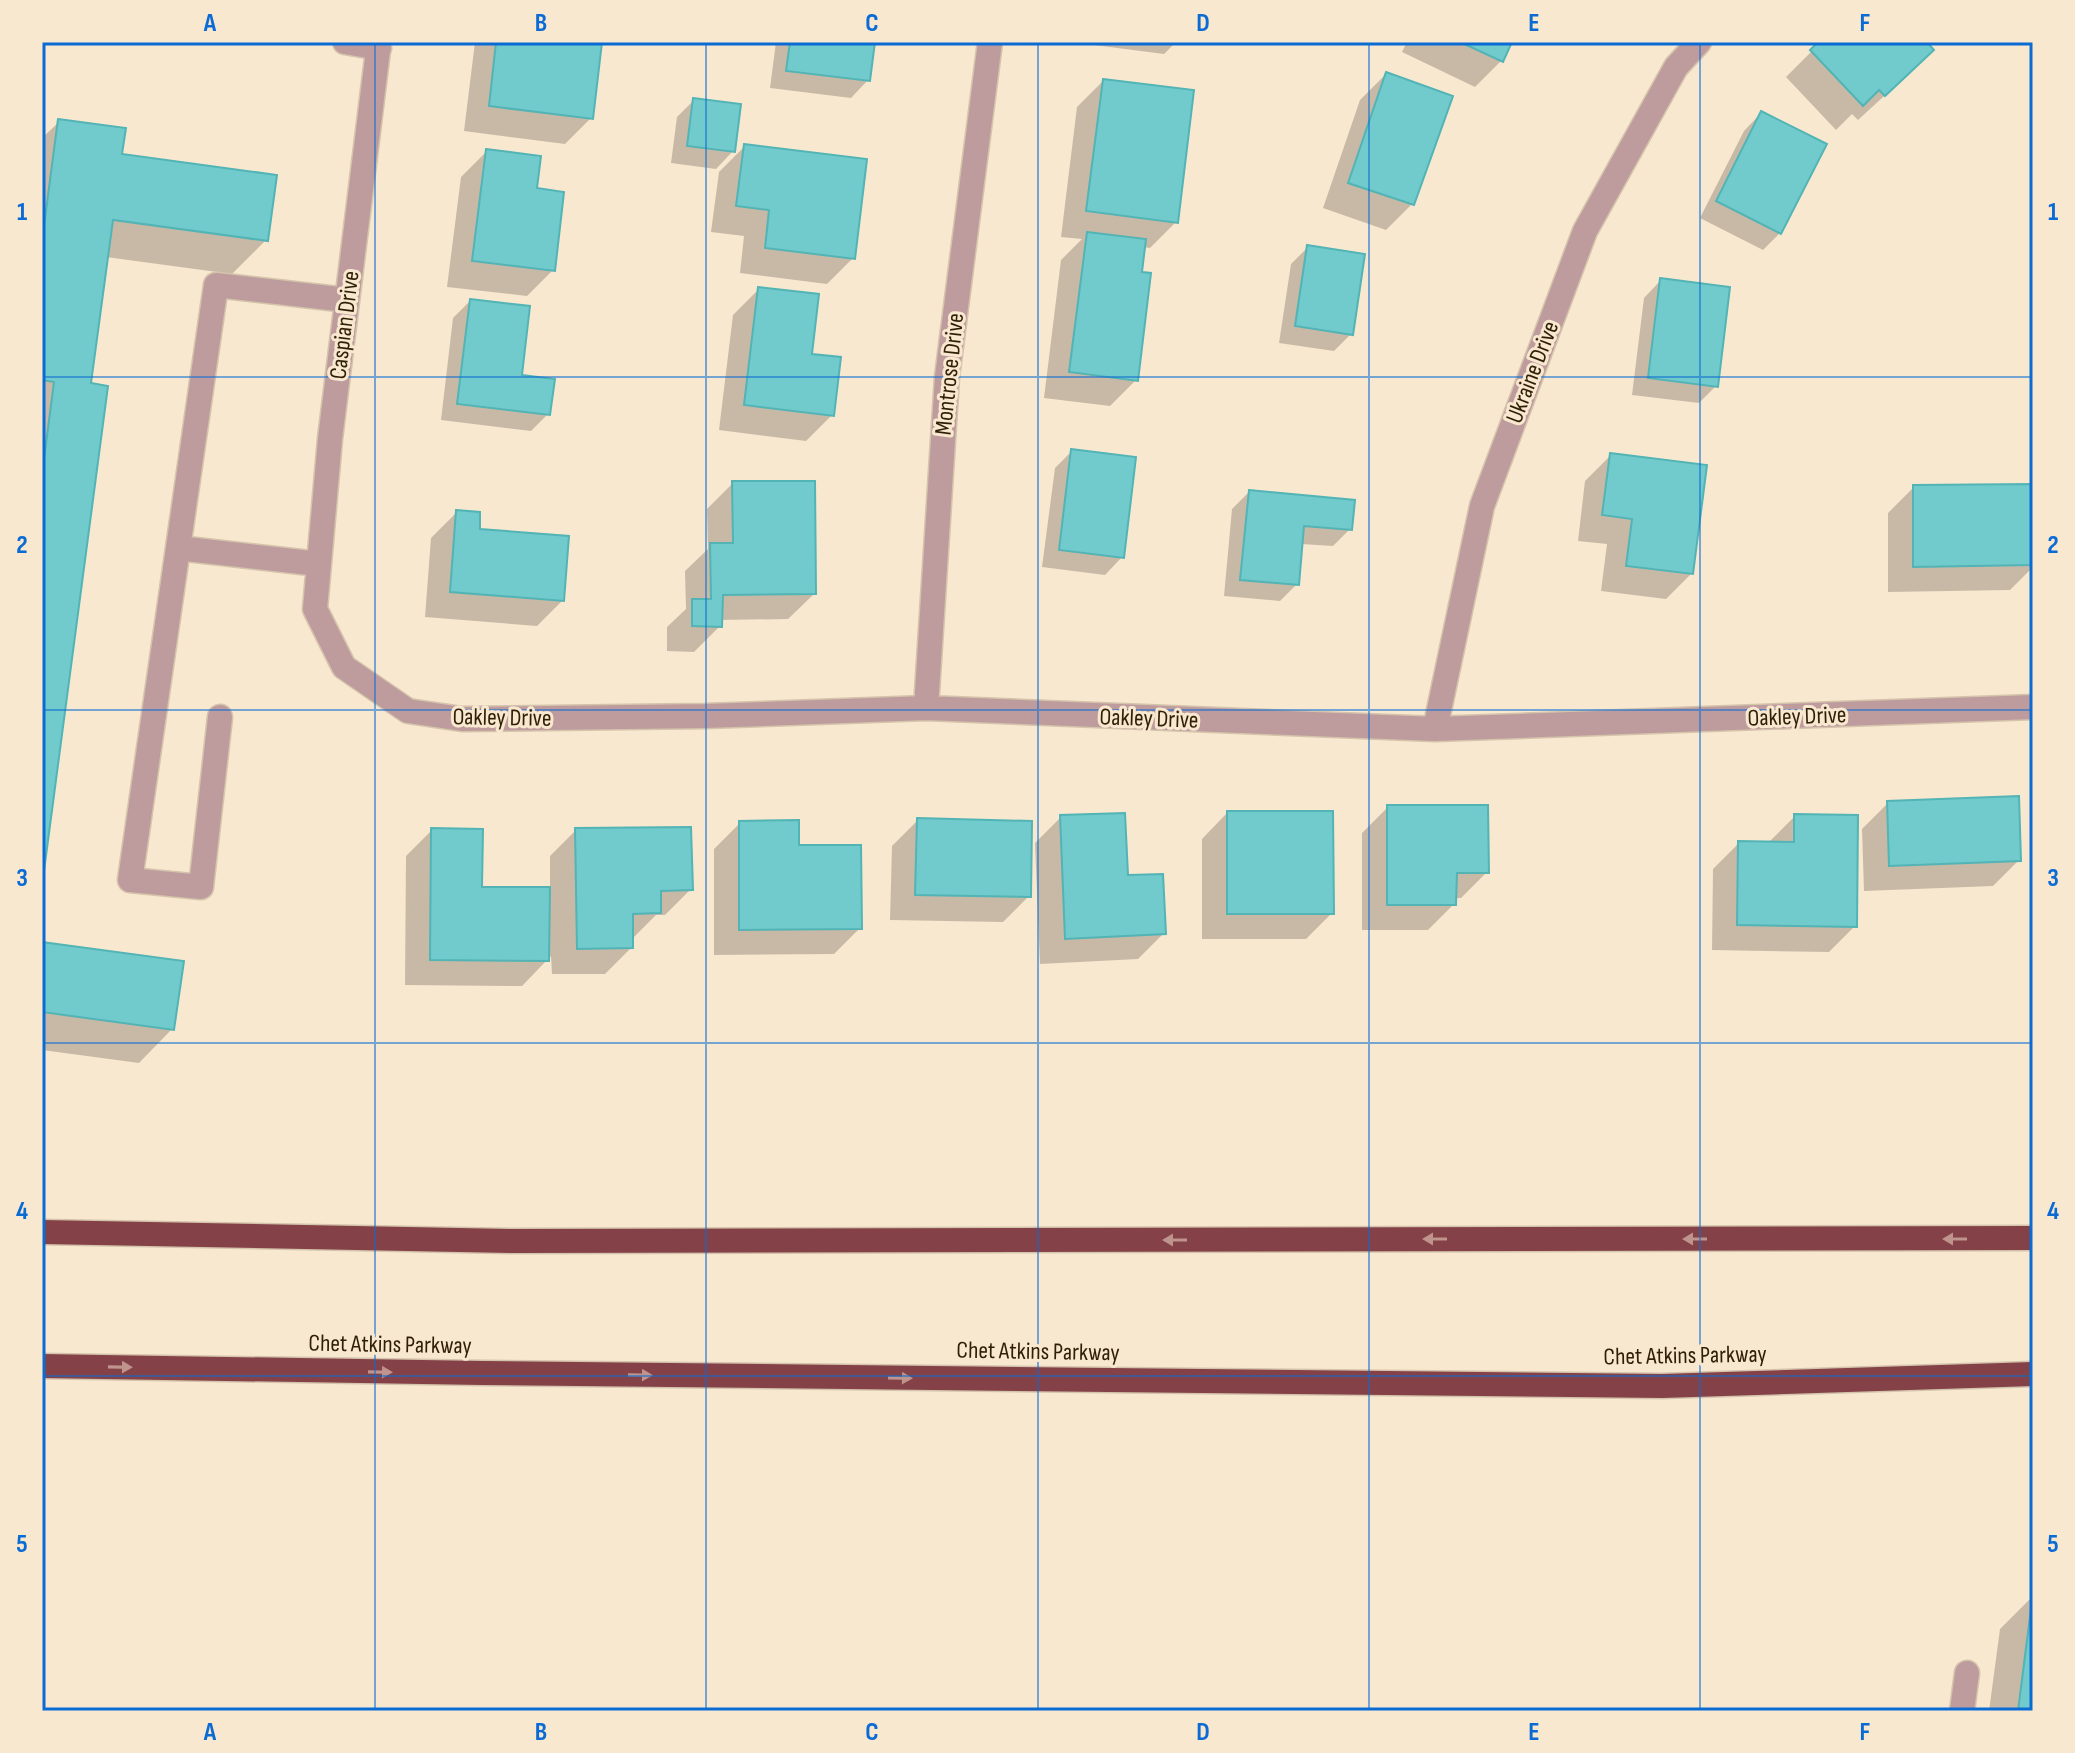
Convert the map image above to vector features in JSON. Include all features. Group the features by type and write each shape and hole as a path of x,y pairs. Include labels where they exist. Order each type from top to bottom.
{"highway":[{"path":"42,1232 512,1241 2033,1238"},
{"name":"Chet Atkins Parkway","path":"42,1366 1662,1386 2033,1374"}],"street":[{"path":"345,42 379,45"},
{"name":"Montrose Drive","path":"926,708 947,377 990,42"},
{"name":"Ukraine Drive","path":"1435,729 1482,506 1585,231 1676,67 1699,42"},
{"name":"Caspian Drive","path":"315,609 330,439 379,45"},
{"path":"220,717 201,887 130,880 216,285 347,300"},
{"path":"178,548 319,564"},
{"name":"Oakley Drive","path":"315,609 344,667 408,711 462,719 706,716 926,708 1435,729 2033,707"},
{"path":"1962,1711 1967,1673"}],"building":[{"path":"496,42 602,42 593,119 489,106"},
{"path":"790,42 875,42 870,81 786,71"},
{"path":"1460,42 1512,42 1503,62"},
{"path":"1818,42 1927,42 1934,50 1885,96 1879,90 1863,106 1810,50"},
{"path":"1386,72 1453,96 1414,205 1348,183"},
{"path":"1103,79 1194,90 1178,223 1086,211"},
{"path":"693,98 741,104 735,152 687,146"},
{"path":"1761,111 1827,144 1781,234 1716,201"},
{"path":"58,119 126,128 122,154 277,175 268,241 113,220 91,383 108,386 42,886 42,474 54,382 42,380 42,241"},
{"path":"744,144 867,159 855,259 765,248 769,210 736,206"},
{"path":"486,149 541,156 537,188 564,192 555,271 472,261"},
{"path":"1087,232 1146,239 1142,272 1151,273 1138,381 1069,372"},
{"path":"1307,245 1365,254 1353,335 1295,326"},
{"path":"1660,278 1730,287 1718,387 1648,378"},
{"path":"758,287 819,294 812,354 841,357 834,416 744,405"},
{"path":"470,299 530,306 522,375 555,379 550,415 457,404"},
{"path":"1071,449 1136,457 1124,558 1059,550"},
{"path":"1610,453 1707,465 1693,574 1626,566 1632,519 1602,515"},
{"path":"732,481 815,481 816,594 723,595 722,627 692,626 692,599 711,599 710,543 733,543"},
{"path":"2033,484 2033,565 1913,567 1913,485"},
{"path":"1249,490 1355,500 1352,530 1304,526 1299,585 1240,580"},
{"path":"456,510 480,512 480,529 569,536 564,601 450,592"},
{"path":"2019,796 2021,861 1889,866 1887,801"},
{"path":"1387,805 1488,805 1489,873 1457,873 1456,905 1387,905"},
{"path":"1227,811 1333,811 1334,914 1227,914"},
{"path":"1125,813 1128,875 1163,874 1166,934 1065,939 1060,815"},
{"path":"1794,814 1858,815 1857,927 1737,925 1738,841 1794,842"},
{"path":"917,818 1032,821 1031,897 915,895"},
{"path":"799,820 799,845 861,845 862,929 739,930 739,821"},
{"path":"691,827 693,890 661,891 661,913 633,914 633,948 577,949 575,828"},
{"path":"431,828 483,829 482,887 550,887 549,961 430,960"},
{"path":"42,942 184,961 174,1030 42,1012"},
{"path":"2033,1593 2033,1711 2018,1711"}]}
